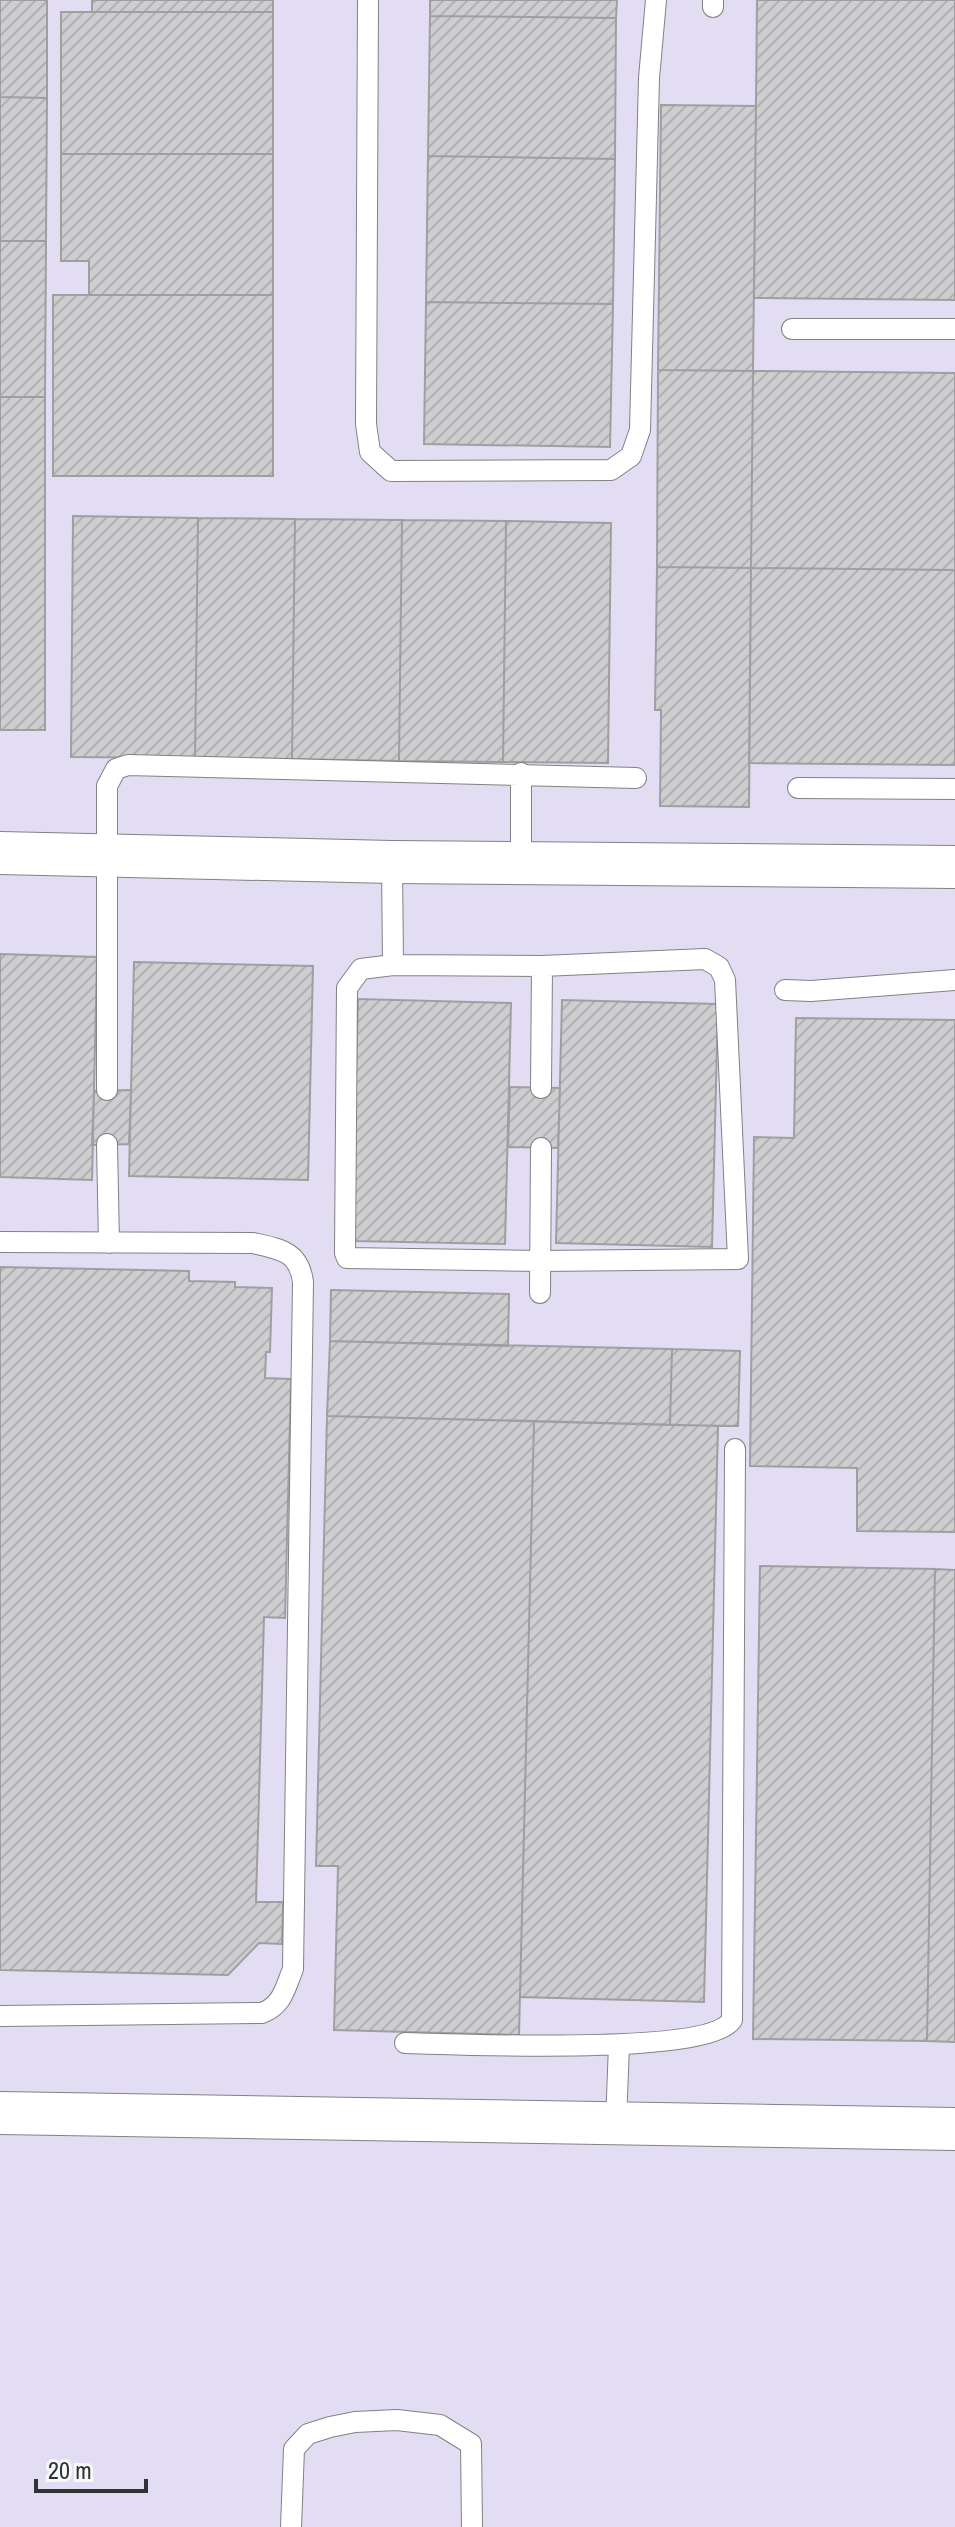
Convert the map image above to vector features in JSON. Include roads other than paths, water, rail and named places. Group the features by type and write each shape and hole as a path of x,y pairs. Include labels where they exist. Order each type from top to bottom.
{"street":[{"path":"0,853 392,862 955,867"},
{"path":"0,2113 955,2129"}],"lane":[{"path":"368,0 366,424 370,452 391,471 611,470 631,456 640,430 649,78 656,0"},
{"path":"792,329 955,329"},
{"path":"107,1090 107,786 116,769 128,765 636,778"},
{"path":"521,773 521,861"},
{"path":"798,788 955,789"},
{"path":"392,862 393,965"},
{"path":"705,959 719,967 725,980 738,1259 540,1261 347,1258 347,988 361,969 393,965 542,966 705,959"},
{"path":"541,1088 542,966"},
{"path":"785,990 811,991 955,980"},
{"path":"107,1144 109,1243"},
{"path":"540,1293 541,1148"},
{"path":"0,1242 253,1243 280,1249 301,1266 293,1969 275,2008 262,2013 0,2016"},
{"path":"405,2043 619,2045 712,2033 727,2027 732,2020 735,1449"},
{"path":"616,2123 619,2045"},
{"path":"291,2527 294,2449 308,2434 355,2422 397,2420 440,2425 471,2444 472,2527"}]}
